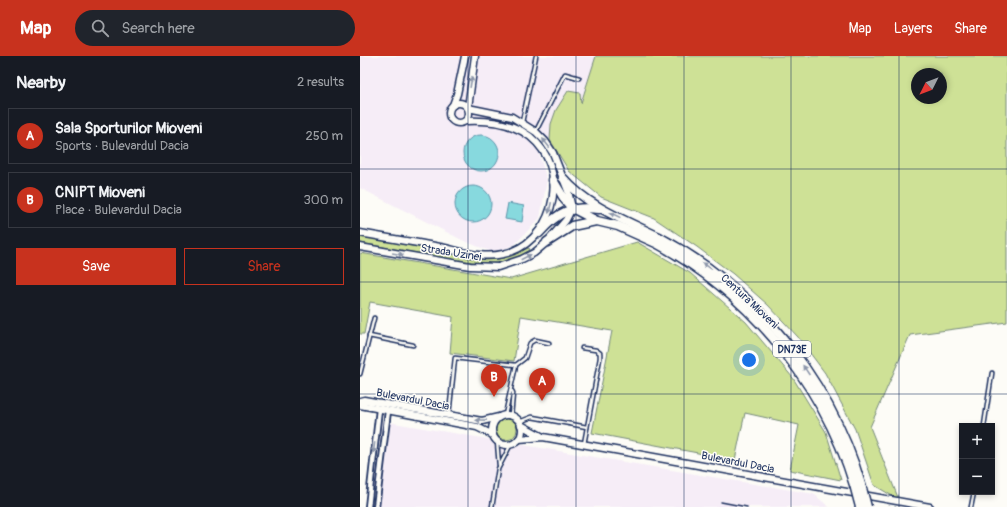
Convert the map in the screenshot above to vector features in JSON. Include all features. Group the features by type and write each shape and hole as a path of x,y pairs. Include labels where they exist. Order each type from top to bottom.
{"highway":[{"name":"Centura Mioveni","path":"563,178 582,197 714,271 743,296 785,341 809,374 831,412 851,458 867,507"},
{"name":"Centura Mioveni","path":"553,180 572,208 596,221 618,226 657,240 725,290 752,315 781,348 812,391 833,431 848,465 860,507"},
{"name":"DN73E","path":"572,208 602,209"},
{"path":"539,233 554,218 572,208"},
{"name":"DN73E","path":"547,242 572,226 596,221"}],"street":[{"path":"465,56 457,94 449,111 452,120 461,124 467,121 470,114 468,108 475,56"},
{"path":"453,105 459,103 468,108 512,117 536,132 553,152 572,208"},
{"name":"Strada Uzinei","path":"360,233 464,253 495,256 518,249 531,242 539,233 550,208 553,180 544,153 538,143 527,135 504,125 484,121 467,121"},
{"name":"Strada Uzinei","path":"360,247 486,268 503,266 522,259 547,242 566,220 572,208"},
{"name":"Bulevardul Dacia","path":"360,401 482,422 499,417"},
{"path":"360,406 477,427 506,445 519,439 543,436"},
{"path":"368,507 379,409"},
{"path":"376,507 388,410"},
{"path":"495,438 493,425 499,417 508,415 543,436"},
{"path":"519,439 522,430 520,423"},
{"name":"Bulevardul Dacia","path":"543,436 930,507"}],"lane":[{"path":"522,122 536,56"},
{"path":"536,132 565,74 579,78"},
{"path":"360,374 374,318"},
{"path":"369,336 412,345"},
{"path":"508,415 516,365 525,358 532,340 549,343"},
{"path":"582,348 596,350 600,353 584,444"},
{"path":"449,416 455,358 516,365"},
{"path":"984,423 992,373"},
{"path":"508,415 514,393 512,391"},
{"path":"520,423 532,417 587,427"},
{"path":"492,507 499,454 495,438"},
{"path":"498,469 511,444"},
{"path":"971,507 973,495"}],"shaded area":[{"path":"360,56 596,56 581,105 568,91 556,110 551,124 550,140 539,154 547,180 540,218 514,245 494,253 462,240 360,188"},
{"path":"382,421 814,494 829,507 373,507"}],"green space":[{"path":"596,56 1007,56 1007,322 910,335 870,427 899,500 874,485 855,429 825,373 798,337 768,305 733,274 697,247 654,218 601,197 569,171 550,140 551,124 556,110 568,91 580,93 581,103"},
{"path":"360,236 486,260 499,259 529,248 530,250 517,257 502,262 487,264 360,243"},
{"path":"637,242 690,273 746,322 793,378 826,432 841,480 790,470 799,425 745,413 735,460 592,433 612,331 521,316 514,361 450,353 453,317 370,302 364,334 360,334 360,253 511,279"},
{"path":"506,418 514,421 517,429 514,437 506,440 498,437 495,429 498,421"}],"water":[{"path":"485,135 494,140 498,146 498,160 494,166 485,171 477,171 468,166 464,160 463,149 468,140 474,136"},
{"path":"477,186 486,191 490,197 490,211 486,217 477,222 469,222 460,217 456,211 455,200 460,191 466,187"},
{"path":"508,203 524,206 522,222 505,219"}],"railway":[{"path":"721,502 747,507"}],"place":[{"name":"CNIPT Mioveni","path":"494,397"},
{"name":"Sala Sporturilor Mioveni","path":"542,401"}]}
